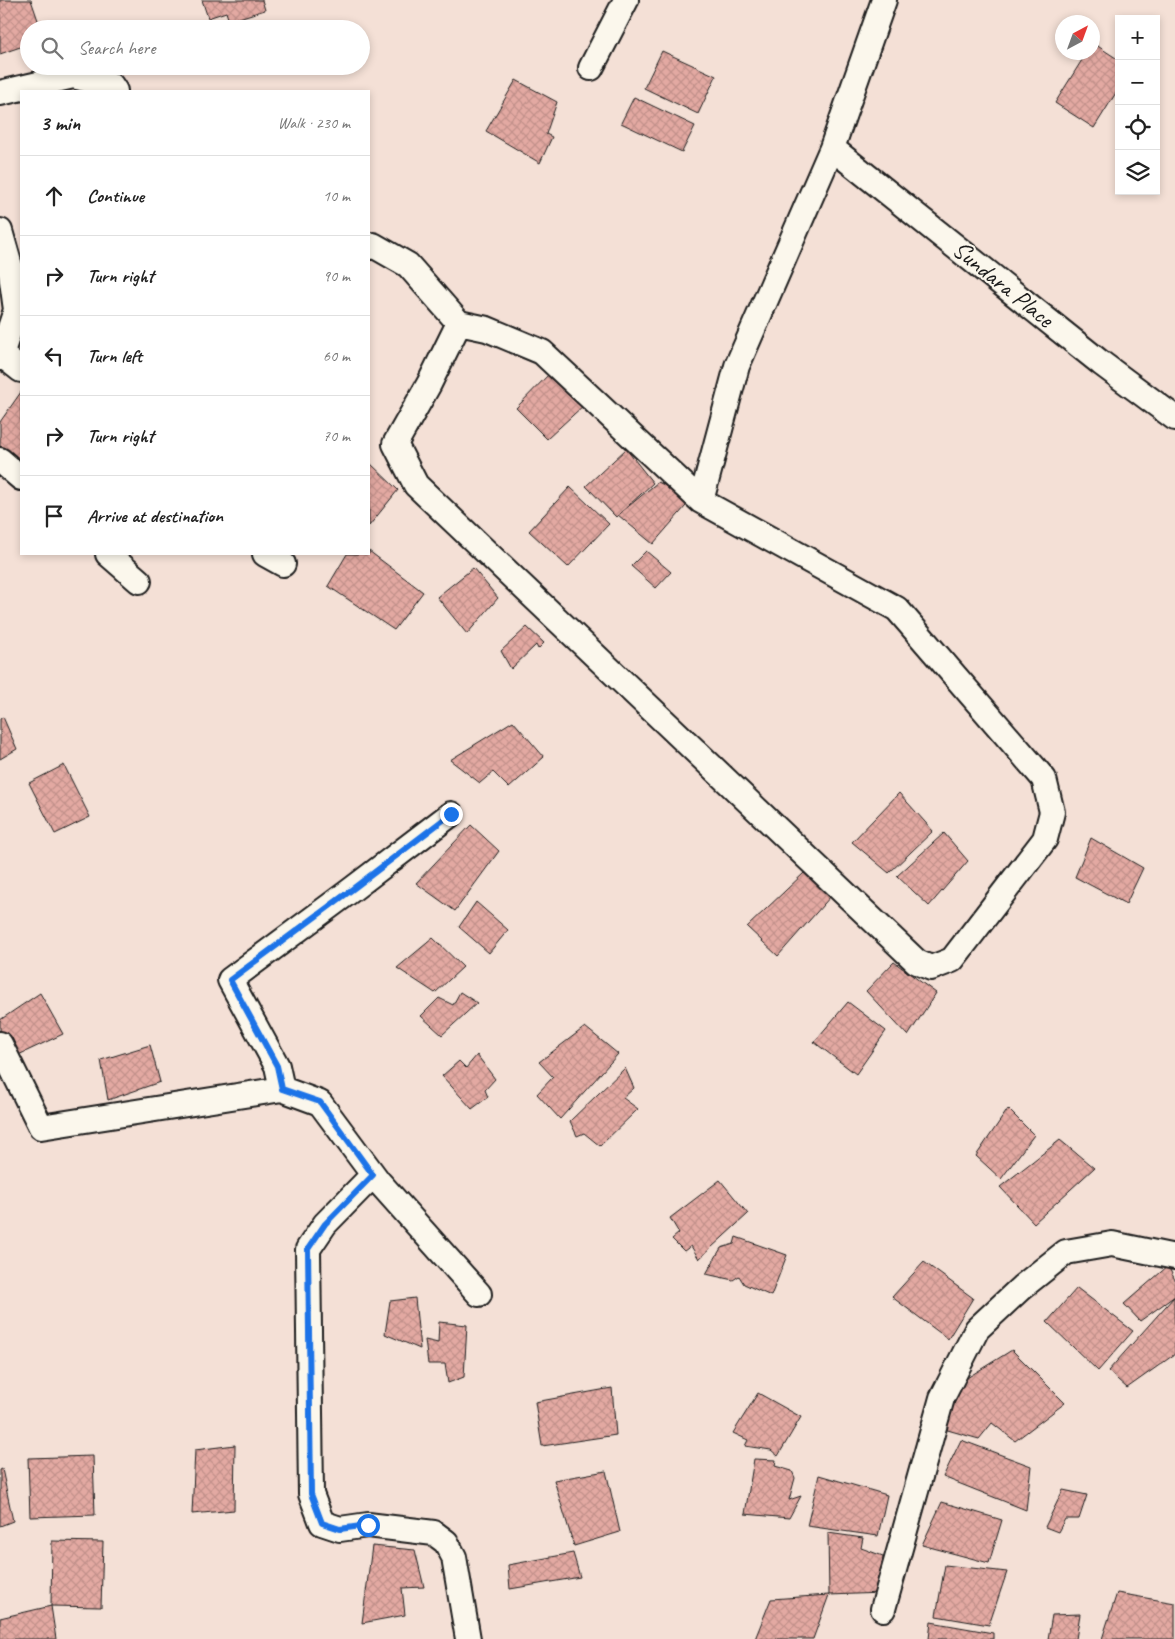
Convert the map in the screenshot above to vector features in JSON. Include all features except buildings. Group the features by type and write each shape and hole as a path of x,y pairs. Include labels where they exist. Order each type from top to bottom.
{"street":[{"path":"590,68 626,0"},
{"path":"701,501 738,366 832,148 884,0"},
{"path":"0,93 73,76 111,85 114,90"},
{"name":"Sundara Place","path":"832,148 1101,363 1175,418"},
{"path":"0,231 10,266 8,305 1,357 20,369"},
{"path":"370,246 373,245 408,265 459,323 488,328 542,352 701,501 897,609 1044,780 1052,812 1045,839 952,960 931,968 917,962 416,485 394,444 429,384 459,323"},
{"path":"0,460 20,477"},
{"path":"109,555 139,581"},
{"path":"282,1089 277,1066 230,980 451,814"},
{"path":"0,1044 41,1127 282,1089 320,1102 373,1175 479,1294"},
{"path":"373,1175 325,1224 308,1249 311,1494 322,1523 340,1529 368,1525 434,1533 446,1542 454,1557 468,1639"},
{"path":"883,1609 942,1398 977,1329 1022,1287 1066,1252 1112,1244 1175,1257"}],"route":[{"path":"368,1525 340,1529 322,1523 311,1494 308,1249 325,1224 373,1175 320,1102 282,1089 277,1066 230,980 451,814"}]}
